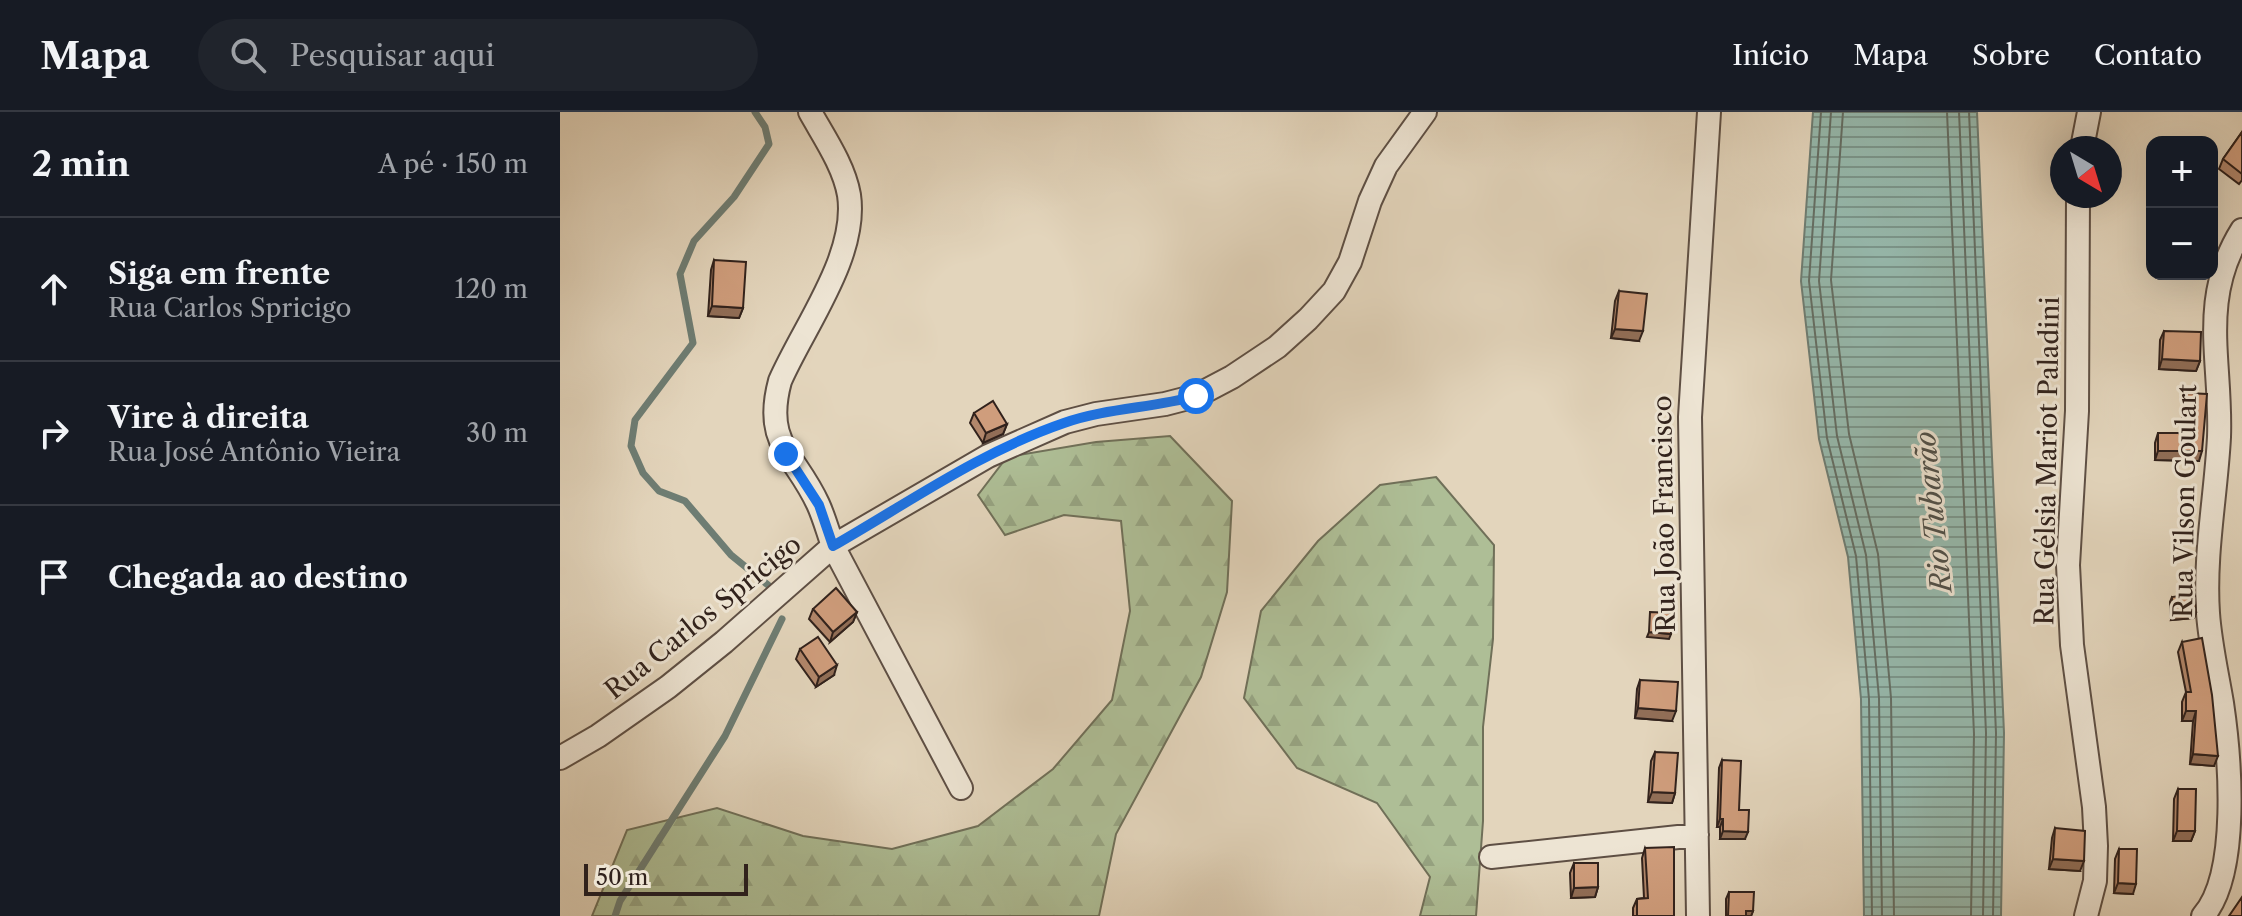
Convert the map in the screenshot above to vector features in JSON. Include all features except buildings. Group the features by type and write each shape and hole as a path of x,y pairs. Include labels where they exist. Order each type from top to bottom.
{"street":[{"path":"810,112 844,180 851,223 844,250 780,381 774,422 786,454 819,505 833,546 961,788"},
{"name":"Rua Carlos Spricigo","path":"560,758 668,687 833,546 988,456 1032,435 1096,414 1196,396 1277,347 1334,291 1350,262 1370,201 1386,166 1425,112"},
{"name":"Rua João Francisco","path":"1698,916 1690,417 1709,112"},
{"path":"2084,136 2089,112"},
{"name":"Rua Gélsia Mariot Paladini","path":"2078,208 2077,411 2068,565 2072,645 2094,807 2096,846 2095,881 2086,916"},
{"name":"Rua Vilson Goulart","path":"2203,916 2215,900 2223,879 2228,821 2225,733 2208,616 2207,588 2219,434 2213,334 2215,306 2223,271 2242,230"},
{"path":"1491,857 1697,835"}],"green space":[{"path":"1170,436 1232,501 1227,592 1201,677 1116,834 1099,916 592,916 627,830 717,808 803,836 892,849 978,826 1053,769 1112,700 1130,611 1121,521 1064,515 1005,535 978,495 1007,457 1096,442"},
{"path":"1436,477 1494,545 1493,639 1483,727 1483,821 1476,916 1420,916 1430,877 1377,803 1297,768 1244,698 1261,611 1318,541 1380,485"}],"water":[{"name":"Rio Tubarão","path":"1813,112 1977,112 2004,733 2001,916 1864,916 1861,699 1848,557 1819,439 1801,281"}],"waterway":[{"path":"755,112 765,127 769,144 734,197 694,241 680,274 693,343 635,420 631,446 643,473 659,491 685,501 731,555 768,585"},
{"path":"615,916 620,901 725,736 782,619"}],"route":[{"path":"786,454 819,505 833,546 988,456 1032,435 1096,414 1196,396"}]}
